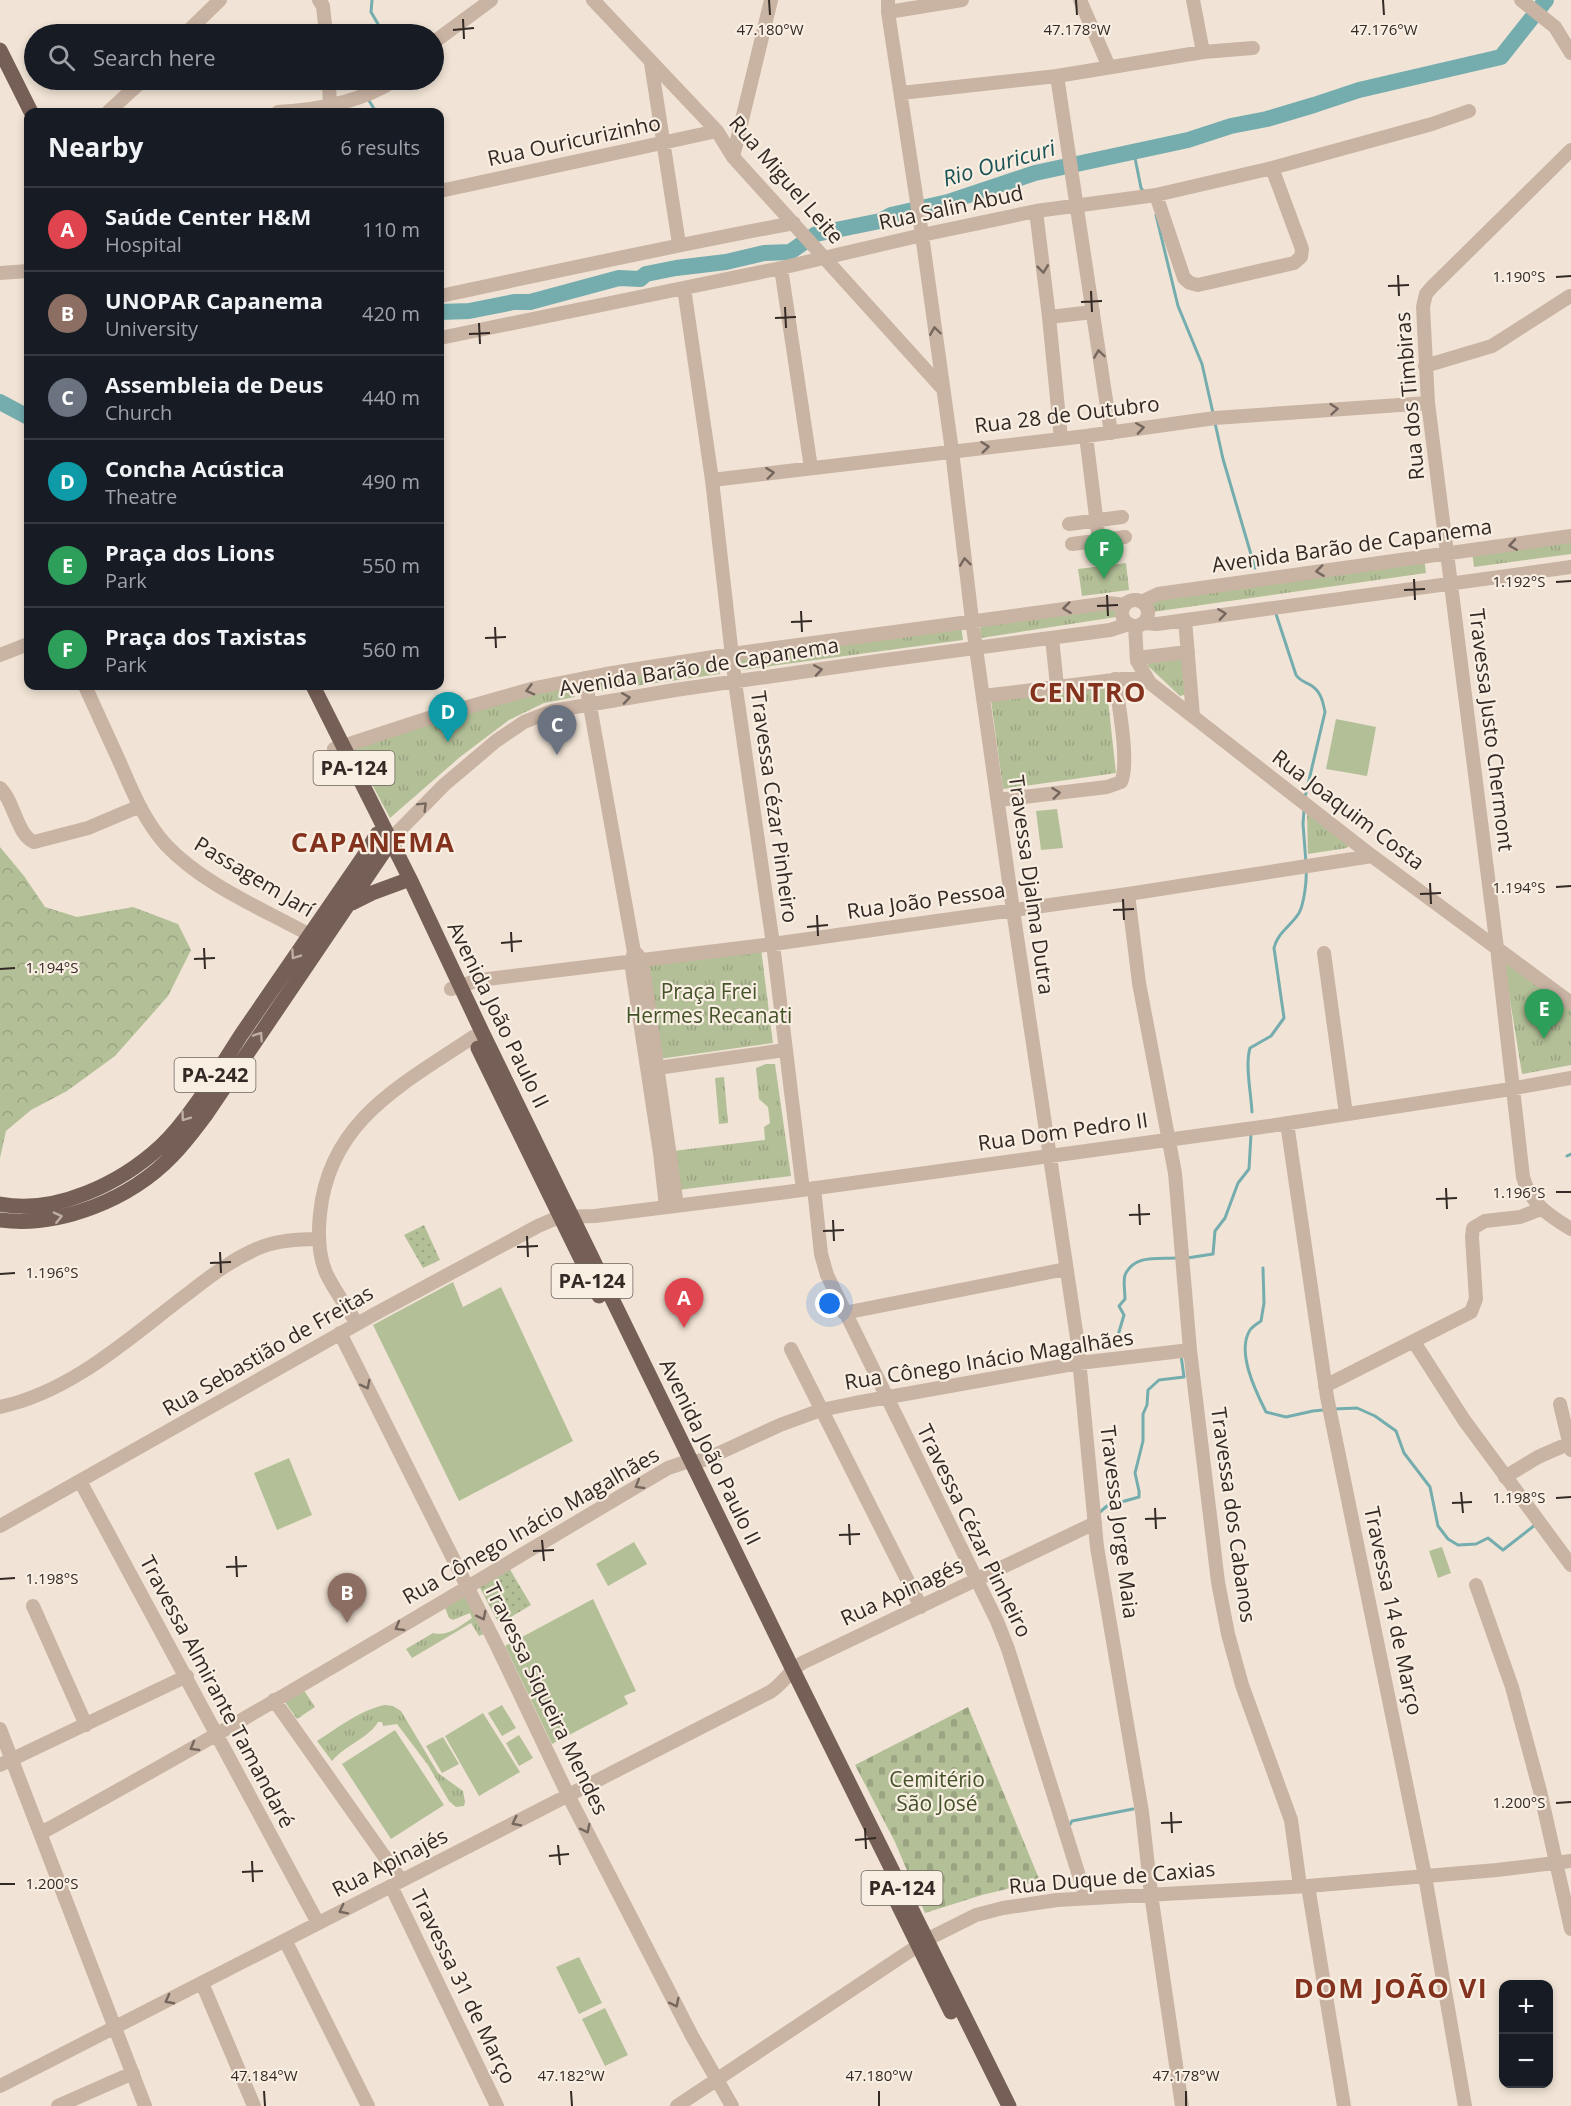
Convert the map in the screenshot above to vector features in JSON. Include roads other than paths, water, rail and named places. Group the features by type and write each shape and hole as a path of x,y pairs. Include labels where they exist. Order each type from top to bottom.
{"main road":[{"path":"0,50 29,108"},
{"name":"Avenida João Paulo II","path":"306,690 338,747 405,880 566,1217 968,2033 1009,2106"},
{"name":"Avenida João Paulo II","path":"315,690 338,747"},
{"name":"Avenida Barão de Capanema","path":"0,1220 30,1222 75,1213 108,1200 155,1171 176,1129 221,1078 316,939 364,856 387,844"},
{"name":"Avenida Barão de Capanema","path":"316,939 349,905 387,844"},
{"path":"349,905 405,880"},
{"name":"Avenida João Paulo II","path":"455,987 473,1037 566,1217"},
{"name":"Avenida Barão de Capanema","path":"0,1204 29,1206 67,1199 104,1184 167,1150"},
{"path":"29,1206 30,1222"},
{"name":"Avenida João Paulo II","path":"968,2033 998,2106"}],"street":[{"path":"195,24 220,0"},
{"path":"320,0 325,24"},
{"path":"444,35 491,0"},
{"name":"Rua Miguel Leite","path":"593,0 717,131 733,157 943,389"},
{"path":"733,157 771,0"},
{"path":"888,6 962,0"},
{"path":"1080,0 1109,68"},
{"path":"1193,0 1203,52"},
{"path":"1521,0 1556,27 1571,53"},
{"name":"Travessa Djalma Dutra","path":"888,6 952,451 972,620 1049,1156"},
{"path":"901,93 1057,76 1203,52 1253,48"},
{"path":"651,63 678,244"},
{"path":"1057,76 1111,433"},
{"path":"112,108 132,90"},
{"path":"329,90 330,108"},
{"path":"332,108 377,90"},
{"name":"Rua Salin Abud","path":"444,337 780,268 821,254 1036,211 1156,195 1272,168 1469,111"},
{"name":"Rua Ouricurizinho","path":"444,190 717,131"},
{"name":"Rua dos Timbiras","path":"1448,555 1428,403 1424,300 1426,294 1571,150"},
{"path":"1156,195 1184,278 1190,283 1198,285 1284,266 1294,263 1301,257 1302,249 1272,168"},
{"path":"1036,211 1061,439"},
{"path":"444,295 678,244 794,223"},
{"path":"780,268 811,468"},
{"path":"0,273 24,270"},
{"name":"Travessa Cézar Pinheiro","path":"684,288 712,480 735,682 773,944 785,1050 823,1261 844,1313 978,1580 1008,1648 1086,1898"},
{"path":"1425,366 1492,346 1570,296"},
{"path":"1049,317 1093,312"},
{"name":"Rua 28 de Outubro","path":"712,480 1111,433 1215,418 1428,403"},
{"path":"1086,436 1099,541"},
{"path":"1070,524 1122,517"},
{"name":"Avenida Barão de Capanema","path":"1141,602 1158,594 1571,536"},
{"path":"1072,544 1125,537"},
{"name":"Travessa Justo Chermont","path":"1448,555 1523,1177 1530,1194 1541,1209"},
{"name":"Avenida Barão de Capanema","path":"387,844 444,785 510,730 539,715 589,704 976,647 1110,630 1136,624 1185,620 1571,567"},
{"path":"1133,600 1141,602 1148,616 1136,624 1123,618 1125,605 1133,600"},
{"name":"Avenida Barão de Capanema","path":"338,747 535,688 585,678 732,654 972,620 1108,603 1125,605"},
{"path":"1185,620 1193,716"},
{"name":"Rua Joaquim Costa","path":"1136,624 1137,659 1150,683 1372,856 1571,1003"},
{"path":"1052,638 1057,686"},
{"path":"0,655 24,646"},
{"path":"998,800 1107,787 1121,782 1125,768 1119,679 1137,659 1188,652"},
{"path":"585,678 636,958 672,1206"},
{"path":"983,696 1119,679 1135,679 1150,683"},
{"name":"Passagem Jarí","path":"87,690 141,808 151,826 165,843 183,861 201,874 316,939"},
{"path":"0,788 5,793 18,822 30,840 34,842 88,828 133,809 141,808"},
{"name":"Rua João Pessoa","path":"455,987 479,980 636,958 773,944 1128,894 1372,856"},
{"name":"Travessa dos Cabanos","path":"1128,894 1139,983 1170,1139 1179,1204 1190,1350 1211,1534 1223,1607 1242,1685 1291,1820 1344,2106"},
{"path":"1324,953 1346,1114"},
{"path":"357,1324 325,1271 318,1239 321,1202 331,1165 349,1134 367,1113 386,1096 473,1037"},
{"path":"653,1068 785,1050"},
{"name":"Rua Dom Pedro II","path":"566,1217 588,1217 1049,1156 1287,1123 1571,1078"},
{"name":"Travessa 14 de Março","path":"1287,1123 1325,1386 1425,1876 1465,2106"},
{"name":"Travessa Jorge Maia","path":"1049,1156 1079,1363 1101,1575 1142,1812 1151,1894 1182,2106"},
{"path":"1325,1386 1471,1312 1476,1299 1472,1236 1476,1225 1485,1221 1520,1217 1541,1209 1571,1229"},
{"name":"Rua Sebastião de Freitas","path":"0,1526 340,1333 538,1226 566,1217"},
{"path":"0,1407 42,1394 90,1368 210,1277 246,1254 266,1245 318,1239"},
{"path":"844,1313 1066,1269"},
{"name":"Travessa Siqueira Mendes","path":"340,1333 468,1587 568,1795 732,2106"},
{"path":"1413,1342 1464,1420 1571,1565"},
{"path":"791,1349 921,1607"},
{"name":"Rua Cônego Inácio Magalhães","path":"41,1833 468,1587 659,1473 687,1463 704,1461 757,1435 821,1410 885,1396 1079,1363 1190,1350"},
{"path":"1505,1477 1538,1457 1570,1447 1560,1404"},
{"name":"Travessa Almirante Tamandaré","path":"80,1480 318,1923"},
{"name":"Rua Apinagés","path":"790,1674 808,1659 1095,1523"},
{"path":"1476,1585 1512,1687 1571,1929"},
{"path":"33,1606 86,1725"},
{"name":"Rua Apinajés","path":"0,2086 770,1692 790,1674"},
{"path":"6,1762 187,1676"},
{"name":"Travessa 31 de Março","path":"274,1700 396,1883 497,2106"},
{"path":"0,1729 6,1762 41,1833 145,2106"},
{"name":"Rua Duque de Caxias","path":"677,2106 923,1942 976,1915 1003,1908 1086,1898 1304,1886 1571,1862"},
{"path":"285,1940 368,2106"},
{"path":"202,1983 254,2106"},
{"path":"58,2106 133,2073"}],"waterway":[{"path":"372,0 371,12 378,24"},
{"name":"Rio Ouricuri","path":"444,312 469,311 514,302 530,302 619,278 640,279 646,274 676,268 726,262 764,253 790,252 816,234 880,221 891,215 948,202 1035,173 1188,140 1231,126 1267,119 1359,90 1501,57 1546,0"},
{"path":"368,99 374,108"},
{"path":"1134,153 1141,188 1144,192"},
{"path":"1156,215 1178,306 1202,364 1213,413"},
{"name":"Rio Ouricuri","path":"0,402 24,415"},
{"path":"1215,423 1223,459 1255,568"},
{"path":"1276,614 1296,675 1318,691 1325,712 1305,797"},
{"path":"1304,810 1306,863"},
{"path":"1252,1112 1248,1071 1250,1048 1271,1036 1284,1018 1274,948 1278,938 1301,909 1305,892 1306,870"},
{"path":"1187,1258 1213,1254 1215,1231 1225,1218 1238,1183 1249,1169 1251,1134"},
{"path":"1567,1156 1571,1154"},
{"path":"1116,1342 1124,1315 1119,1306 1125,1299 1124,1277 1129,1268 1148,1259 1177,1258"},
{"path":"1263,1268 1264,1303 1261,1321 1250,1330 1245,1349 1249,1372 1257,1394 1266,1412 1286,1417 1323,1410"},
{"path":"1100,1512 1107,1506 1139,1497 1135,1473 1143,1441 1143,1414 1147,1405 1148,1390 1159,1380 1184,1377 1181,1355"},
{"path":"1334,1409 1357,1408 1375,1416 1396,1431 1404,1453 1430,1487 1438,1526 1448,1539 1458,1545 1476,1544 1488,1538 1503,1550 1535,1525"},
{"path":"1069,1826 1072,1821 1133,1809"},
{"path":"1086,1875 1089,1885"}],"place":[{"name":"Praça dos Taxistas","path":"1104,579"},
{"name":"Concha Acústica","path":"448,742"},
{"name":"Assembleia de Deus","path":"557,755"},
{"name":"Praça dos Lions","path":"1544,1039"},
{"name":"Saúde Center H&M","path":"684,1328"},
{"name":"UNOPAR Capanema","path":"347,1623"}],"district":[{"name":"CENTRO","path":"1088,693"},
{"name":"CAPANEMA","path":"373,843"},
{"name":"DOM JOÃO VI","path":"1391,1989"}],"park label":[{"name":"Praça Frei Hermes Recanati","path":"709,1004"},
{"name":"Cemitério São José","path":"937,1792"}]}
